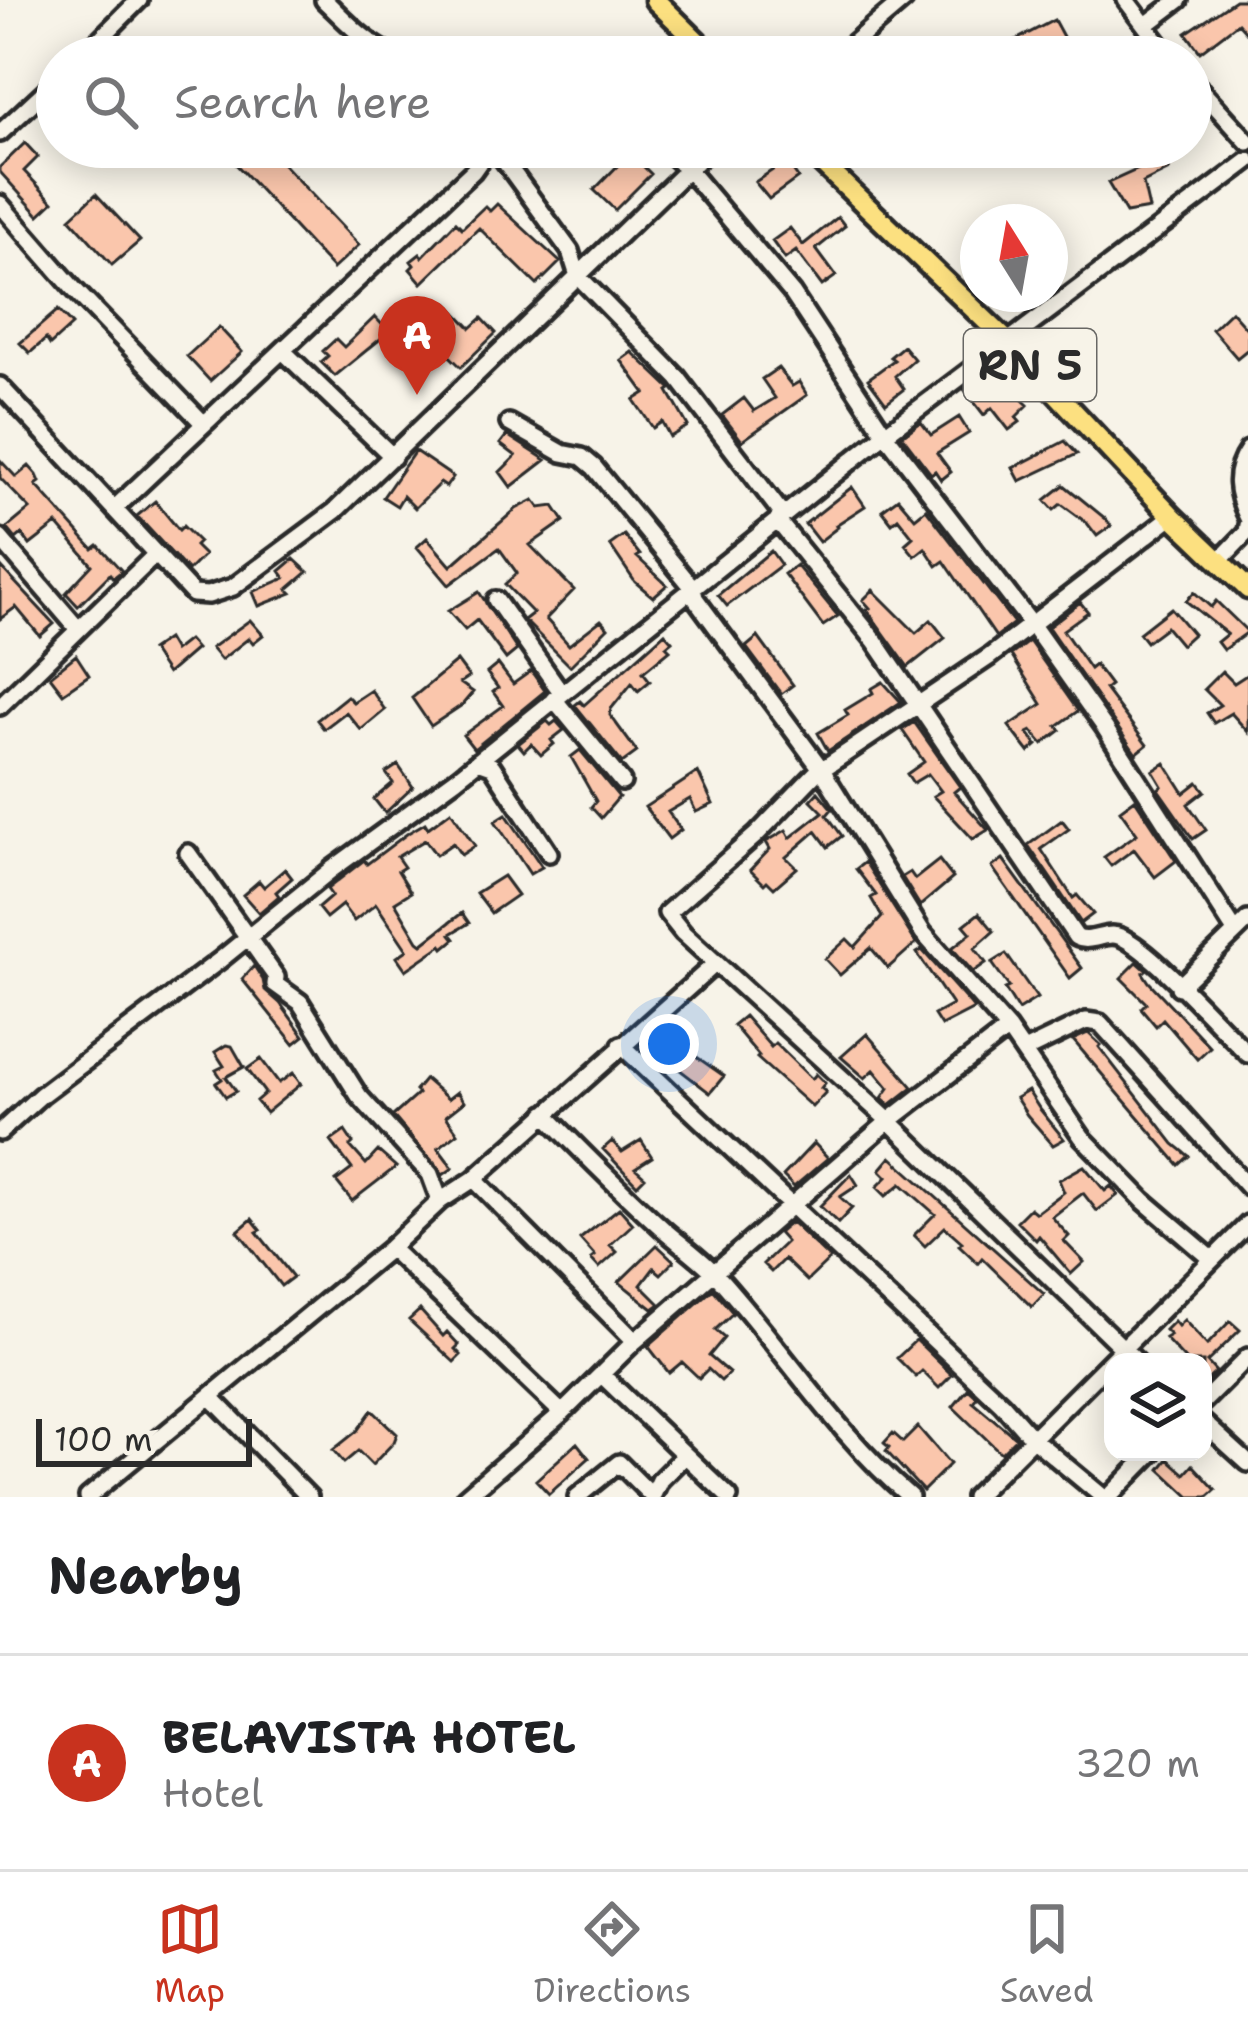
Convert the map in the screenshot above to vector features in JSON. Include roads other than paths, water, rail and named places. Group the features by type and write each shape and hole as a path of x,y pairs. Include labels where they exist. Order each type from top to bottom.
{"main road":[{"path":"655,0 692,36"},
{"name":"RN 5","path":"828,168 1008,342 1172,516 1248,589"}],"street":[{"path":"103,36 139,0"},
{"path":"324,0 361,36"},
{"path":"862,36 904,0"},
{"path":"1126,0 1153,36"},
{"path":"1146,26 1179,0"},
{"path":"0,133 36,100"},
{"path":"1212,103 1248,142"},
{"path":"0,1132 41,1094 478,761 885,434 1248,161"},
{"path":"114,509 476,168"},
{"path":"507,168 570,251 578,276 667,364 875,641 1076,937 1088,941 1111,935 1122,938 1248,1054"},
{"path":"685,168 792,292 885,434 1032,625 1242,926 1179,986"},
{"path":"0,386 194,594 208,596 232,587 335,511 691,168"},
{"path":"0,204 202,422"},
{"path":"570,251 605,250"},
{"path":"284,352 393,457"},
{"path":"509,423 594,467 693,588 695,598 822,770 923,933 1008,1029 1082,1137 1144,1201 1212,1259"},
{"path":"1220,560 1247,532 1236,482 1239,463 1248,450"},
{"path":"1126,1353 890,1121 682,933 668,910 728,861 803,784 1032,625 1172,516"},
{"path":"0,538 78,629"},
{"path":"0,706 156,554"},
{"path":"496,601 622,782"},
{"path":"478,761 492,766 549,853"},
{"path":"188,853 276,977 275,983 300,1002 358,1096 430,1174 440,1202"},
{"path":"88,1497 440,1202 474,1179 716,963"},
{"path":"1024,1051 1086,1021 1100,1023 1248,1187"},
{"path":"465,1497 562,1413 635,1341 890,1121 1008,1029"},
{"path":"621,1045 1002,1404 1032,1438 1106,1497 1144,1461"},
{"path":"545,1114 664,1231 715,1272 870,1463 910,1497"},
{"path":"474,1179 635,1341"},
{"path":"974,1497 1248,1224"},
{"path":"389,1248 562,1413"},
{"path":"1212,1393 1248,1358"},
{"path":"602,1375 729,1497"},
{"path":"211,1397 309,1497"},
{"path":"1212,1430 1248,1463"},
{"path":"577,1497 619,1463 652,1496 660,1480 685,1455"}],"place":[{"name":"BELAVISTA HOTEL","path":"417,395"}]}
